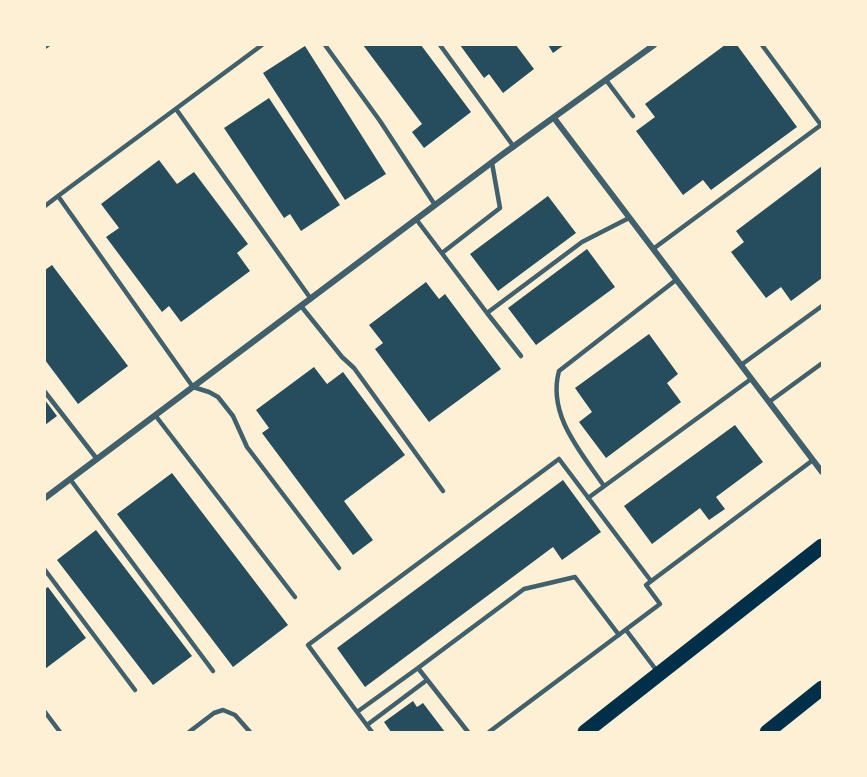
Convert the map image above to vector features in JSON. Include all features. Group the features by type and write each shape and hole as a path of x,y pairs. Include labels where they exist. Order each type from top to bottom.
{"highway":[{"path":"590,730 822,546"},
{"path":"767,732 822,688"}],"street":[{"path":"45,498 416,219 654,45"},
{"path":"554,118 822,472"}],"lane":[{"path":"45,206 262,45"},
{"path":"325,45 380,121 435,205"},
{"path":"440,45 514,147"},
{"path":"653,249 821,124 762,45"},
{"path":"606,80 633,116"},
{"path":"176,109 311,299"},
{"path":"442,253 500,208 492,163"},
{"path":"58,196 193,387 218,397 233,416 246,447 339,568"},
{"path":"487,313 582,242 629,218"},
{"path":"416,219 521,356"},
{"path":"604,486 570,436 558,405 555,386 559,371 676,280"},
{"path":"300,306 342,357 354,368 443,491"},
{"path":"741,365 822,306"},
{"path":"769,402 820,364"},
{"path":"588,498 751,379"},
{"path":"45,392 97,459"},
{"path":"156,415 295,597"},
{"path":"372,732 308,645 559,459 651,581"},
{"path":"489,732 660,604 646,585 813,460"},
{"path":"70,479 213,671"},
{"path":"45,570 135,690"},
{"path":"357,712 524,589 575,577 619,635"},
{"path":"626,630 659,674"},
{"path":"418,668 468,732"},
{"path":"367,724 427,680"},
{"path":"189,732 214,713 223,710 236,715 250,732"},
{"path":"45,712 60,732"}],"building":[{"path":"363,45 421,45 471,112 424,148 412,132 422,124"},
{"path":"460,45 516,45 534,69 503,93 489,74 484,78"},
{"path":"548,45 564,45 553,53"},
{"path":"725,45 737,45 797,127 711,190 703,180 683,195 636,131 655,117 645,104"},
{"path":"305,46 386,174 345,200 263,73"},
{"path":"269,98 340,205 301,231 290,214 284,218 224,128"},
{"path":"159,160 177,184 194,172 248,244 237,253 250,271 181,322 169,306 162,312 106,237 119,228 101,204"},
{"path":"822,166 822,278 791,301 781,287 766,298 731,252 744,242 736,231"},
{"path":"548,196 576,233 498,291 470,254"},
{"path":"587,249 615,287 536,345 508,308"},
{"path":"52,265 128,366 78,404 45,360 45,270"},
{"path":"426,282 439,299 445,294 501,369 429,422 375,349 383,343 369,325"},
{"path":"649,334 678,374 667,383 681,402 606,458 579,422 592,412 575,388"},
{"path":"314,367 327,384 343,372 405,455 344,501 373,540 353,555 262,433 269,428 256,410"},
{"path":"45,400 57,416 45,425"},
{"path":"735,425 763,462 716,497 725,509 709,520 700,508 652,544 624,506"},
{"path":"172,473 288,625 233,667 117,514"},
{"path":"563,480 601,532 562,560 553,547 365,687 337,648"},
{"path":"96,530 192,656 153,685 57,560"},
{"path":"48,587 86,638 45,669 45,589"},
{"path":"413,701 417,707 423,703 445,732 391,732 384,722"}]}
